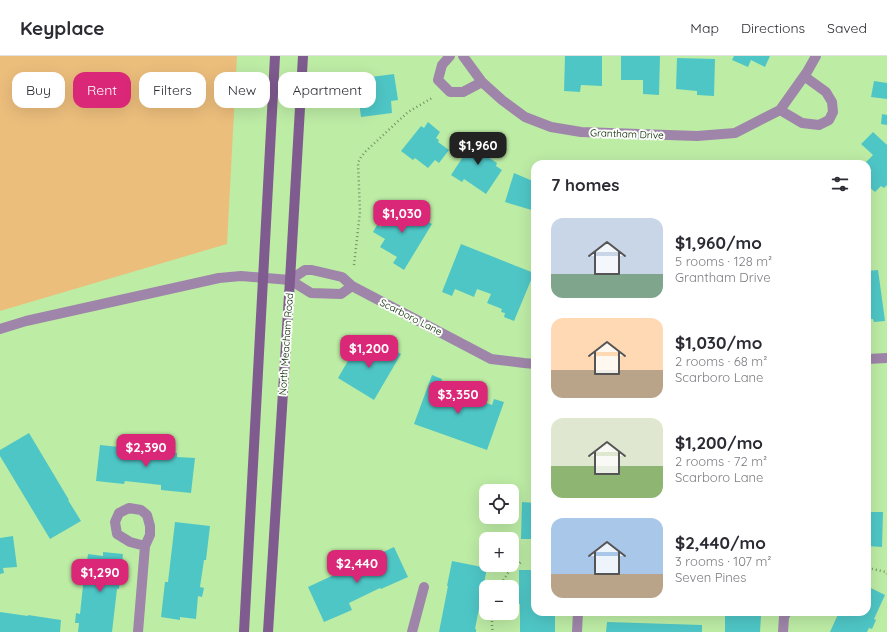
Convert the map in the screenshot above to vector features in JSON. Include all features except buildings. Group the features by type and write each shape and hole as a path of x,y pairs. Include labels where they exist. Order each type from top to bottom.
{"main road":[{"path":"244,632 275,56"},
{"name":"North Meacham Road","path":"268,632 290,280 302,56"}],"street":[{"path":"450,56 442,64 438,80 450,92 463,92 482,82"},
{"name":"Grantham Drive","path":"463,56 482,82 502,100 525,117 551,127 581,132 697,136 735,133 780,110 816,56"},
{"path":"780,110 802,123 819,125 829,120 833,112 832,102 826,92 804,76"},
{"name":"Scarboro Lane","path":"290,280 305,270 312,270 342,277 352,286 491,358 531,364"},
{"path":"0,329 26,321 219,278 241,276 290,280 311,293 341,294 352,286"},
{"path":"871,359 887,358"},
{"path":"138,632 145,546"},
{"path":"412,632 424,587"},
{"path":"577,632 578,616"},
{"path":"783,632 785,616"}],"path":[{"path":"354,265 360,212 358,163 361,156 408,112 432,98"},
{"path":"503,580 508,572 521,562"},
{"path":"871,569 886,572 887,574"},
{"path":"492,620 493,632"}],"shaded area":[{"path":"0,56 237,56 236,72 214,72 214,108 234,108 227,244 0,311"}]}
